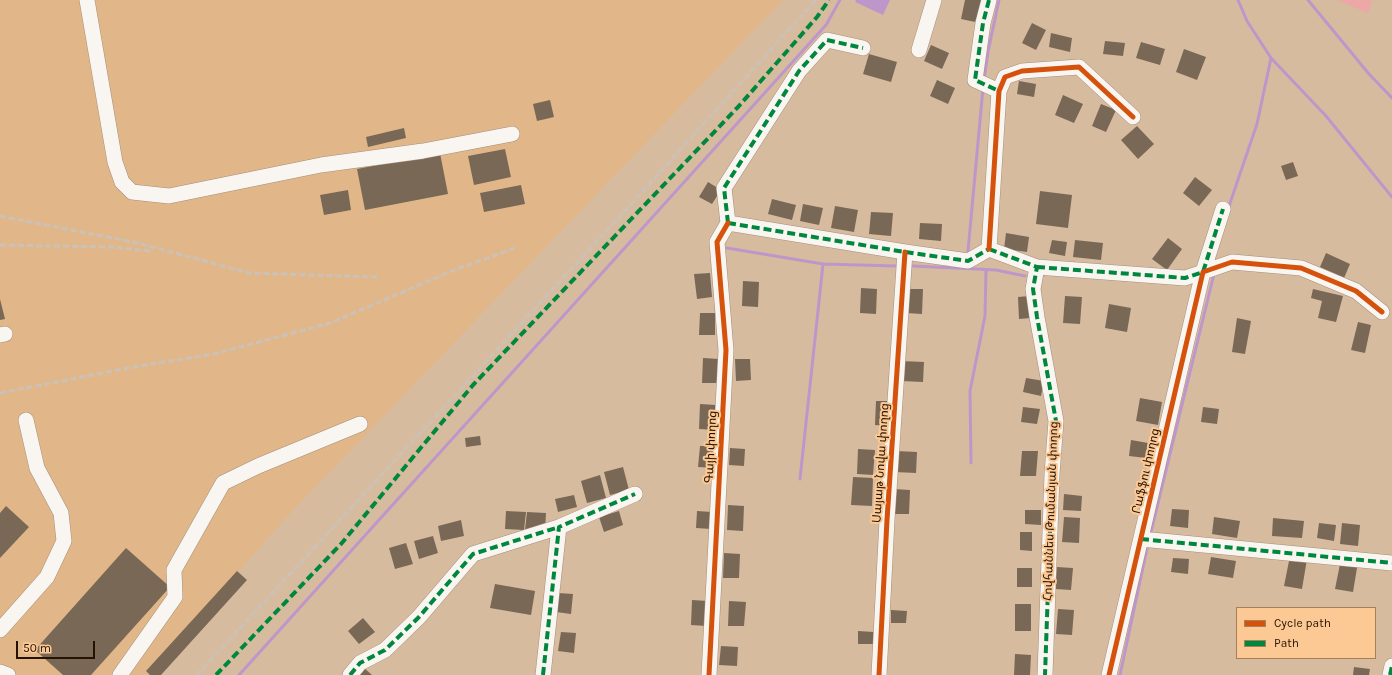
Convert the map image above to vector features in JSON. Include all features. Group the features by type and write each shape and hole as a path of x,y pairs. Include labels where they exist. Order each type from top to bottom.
{"street":[{"path":"87,0 115,162 122,182 132,192 169,196 321,165 423,151 512,134"},
{"path":"919,50 934,0"},
{"path":"988,86 975,80 983,23 989,0"},
{"path":"863,48 827,40 799,71 724,188 728,223 968,261 989,249"},
{"path":"988,86 1005,77 1022,71 1079,67 1133,117"},
{"path":"988,86 989,249"},
{"name":"Րաֆֆու փողոց","path":"1109,675 1146,539 1203,272 1223,209"},
{"name":"Գայի փողոց","path":"710,675 726,350 717,242 728,223"},
{"path":"989,249 1037,267 1185,278 1232,262 1301,268 1356,291 1382,312"},
{"name":"Սայաթ Նովա փողոց","path":"879,675 887,520 905,252"},
{"name":"Հովհաննես Թումանյան փողոց","path":"1037,267 1033,289 1056,421 1052,474 1045,675"},
{"path":"0,630 47,577 64,541 61,513 37,468 26,420"},
{"path":"120,675 175,597 174,570 222,484 258,466 360,424"},
{"path":"350,675 360,663 385,650 419,617 473,554 559,527 635,494"},
{"path":"543,675 559,527"},
{"path":"1146,539 1392,564"},
{"path":"1390,675 1392,666"},
{"path":"0,672 8,675"}],"shaded area":[{"path":"0,0 783,0 284,520 148,675 0,675"},
{"path":"856,0 890,0 883,15 855,2"},
{"path":"1337,0 1372,0 1368,13"}],"building":[{"path":"965,0 985,0 980,23 961,19"},
{"path":"1032,23 1046,30 1036,50 1022,43"},
{"path":"1051,33 1072,38 1070,52 1049,47"},
{"path":"1105,41 1125,43 1123,56 1103,54"},
{"path":"1141,42 1165,49 1160,65 1136,58"},
{"path":"931,45 949,53 942,69 924,61"},
{"path":"1184,49 1206,57 1197,80 1176,72"},
{"path":"869,54 897,62 891,82 863,74"},
{"path":"937,80 955,88 948,104 930,96"},
{"path":"1019,81 1036,84 1034,97 1017,94"},
{"path":"1063,95 1083,104 1074,123 1055,115"},
{"path":"550,100 554,117 537,121 533,104"},
{"path":"1101,104 1116,110 1106,132 1092,126"},
{"path":"1137,126 1154,144 1138,159 1121,140"},
{"path":"404,128 406,138 368,147 366,137"},
{"path":"505,149 511,177 474,185 468,156"},
{"path":"440,153 448,194 365,210 357,169"},
{"path":"1293,162 1298,176 1286,180 1281,166"},
{"path":"1195,177 1212,190 1199,206 1183,193"},
{"path":"708,182 721,190 712,204 699,197"},
{"path":"521,185 525,204 484,212 480,193"},
{"path":"348,190 351,210 324,215 320,195"},
{"path":"1040,191 1072,195 1068,228 1036,224"},
{"path":"772,199 796,205 792,220 768,214"},
{"path":"803,204 823,208 819,225 800,221"},
{"path":"835,206 858,210 854,232 831,228"},
{"path":"871,212 893,213 891,236 869,234"},
{"path":"920,223 942,224 941,241 919,239"},
{"path":"1006,233 1029,237 1027,252 1004,249"},
{"path":"1168,238 1182,249 1167,270 1152,259"},
{"path":"1052,240 1067,242 1065,256 1049,253"},
{"path":"1075,240 1103,243 1101,260 1073,257"},
{"path":"1326,253 1350,264 1344,278 1320,267"},
{"path":"710,273 712,297 697,299 694,274"},
{"path":"743,281 759,282 758,307 742,306"},
{"path":"861,288 877,289 876,314 860,313"},
{"path":"907,289 923,289 922,314 906,313"},
{"path":"1313,289 1343,296 1336,322 1318,318 1322,301 1311,298"},
{"path":"1030,296 1031,318 1019,319 1018,297"},
{"path":"1065,296 1082,297 1080,324 1063,323"},
{"path":"0,299 5,319 0,320"},
{"path":"1109,304 1131,308 1127,332 1105,328"},
{"path":"700,313 715,313 715,335 699,335"},
{"path":"1237,318 1251,321 1245,354 1232,352"},
{"path":"1358,322 1371,325 1365,353 1351,350"},
{"path":"703,358 719,359 718,383 702,383"},
{"path":"735,359 750,359 751,380 736,381"},
{"path":"901,361 924,362 923,382 901,381"},
{"path":"1026,378 1044,381 1041,396 1023,392"},
{"path":"1140,398 1162,402 1158,425 1136,421"},
{"path":"876,401 888,401 887,426 875,425"},
{"path":"700,404 716,405 715,430 699,429"},
{"path":"1023,407 1040,409 1037,424 1021,422"},
{"path":"1203,407 1219,409 1217,424 1201,422"},
{"path":"480,436 481,445 466,447 465,438"},
{"path":"1131,440 1148,443 1146,458 1129,456"},
{"path":"700,446 715,446 714,468 698,467"},
{"path":"730,448 745,449 744,466 729,465"},
{"path":"858,449 875,450 873,475 857,474"},
{"path":"896,451 917,452 916,473 895,472"},
{"path":"1022,451 1038,451 1036,476 1020,476"},
{"path":"623,467 629,490 610,495 604,472"},
{"path":"600,475 606,498 587,503 581,481"},
{"path":"853,477 873,478 872,506 851,505"},
{"path":"894,489 910,490 909,514 893,514"},
{"path":"1064,494 1082,496 1081,511 1063,510"},
{"path":"574,495 577,507 558,512 555,499"},
{"path":"728,505 744,506 743,531 727,530"},
{"path":"6,506 29,527 0,558 0,513"},
{"path":"1172,509 1189,510 1188,528 1170,526"},
{"path":"1025,510 1041,510 1041,525 1025,524"},
{"path":"506,511 526,512 524,530 505,529"},
{"path":"619,511 623,525 604,532 599,517"},
{"path":"697,511 712,512 711,529 696,528"},
{"path":"527,512 546,513 545,531 525,530"},
{"path":"1064,517 1080,518 1079,543 1062,542"},
{"path":"1214,517 1240,521 1237,538 1212,534"},
{"path":"1273,518 1304,521 1302,538 1272,536"},
{"path":"461,520 464,536 441,541 438,526"},
{"path":"1319,523 1336,525 1334,541 1317,538"},
{"path":"1342,523 1360,525 1358,546 1340,544"},
{"path":"1020,532 1032,532 1032,551 1020,550"},
{"path":"433,536 438,553 419,559 414,541"},
{"path":"406,543 413,564 395,569 389,548"},
{"path":"126,548 170,587 91,675 63,675 35,650"},
{"path":"724,553 740,554 739,578 723,578"},
{"path":"1290,556 1307,559 1302,589 1284,586"},
{"path":"1211,557 1236,561 1233,578 1208,574"},
{"path":"1173,558 1189,559 1188,574 1171,572"},
{"path":"1341,559 1358,562 1353,592 1335,589"},
{"path":"1057,567 1073,568 1071,590 1055,589"},
{"path":"1017,568 1032,568 1032,587 1017,587"},
{"path":"237,571 247,580 161,675 150,675 146,671"},
{"path":"495,584 535,591 531,615 490,608"},
{"path":"558,593 573,594 571,614 556,612"},
{"path":"692,600 708,601 707,626 691,625"},
{"path":"729,601 746,602 744,626 728,626"},
{"path":"1015,604 1031,604 1031,631 1015,631"},
{"path":"1058,609 1074,610 1072,635 1056,634"},
{"path":"891,610 907,611 906,623 891,623"},
{"path":"363,618 375,632 359,644 348,631"},
{"path":"858,631 874,632 873,644 858,644"},
{"path":"561,632 576,633 574,653 558,651"},
{"path":"721,646 738,647 737,666 719,665"},
{"path":"1015,654 1031,655 1030,675 1014,675"},
{"path":"363,667 372,675 356,675"},
{"path":"1354,667 1370,669 1369,675 1353,675"}],"waterway":[{"path":"239,675 826,25 840,0"},
{"path":"984,80 988,52 999,0"},
{"path":"1238,0 1247,21 1271,58 1326,116 1392,197"},
{"path":"1308,0 1369,74 1392,98"},
{"path":"1228,209 1257,124 1271,58"},
{"path":"968,251 983,88"},
{"path":"727,248 823,264 897,266"},
{"path":"800,479 823,264"},
{"path":"913,266 996,270 1025,276"},
{"path":"971,463 970,391 985,316 986,270"},
{"path":"1150,536 1214,274"},
{"path":"1120,675 1148,544"}],"railway":[{"path":"197,675 622,214 816,0"},
{"path":"0,216 138,243 249,273 377,277"},
{"path":"0,245 112,247 150,251"},
{"path":"0,393 133,367 214,354 330,323 452,271 515,248"}],"marked path":[{"path":"216,675 341,544 473,385 738,107 817,17 829,0"},
{"path":"989,0 983,23 975,80 999,91"},
{"path":"728,223 724,188 799,71 827,40 863,48"},
{"path":"1037,267 1185,278 1203,272 1223,209"},
{"path":"728,223 968,261 989,249"},
{"path":"989,249 1037,267 1033,289 1056,421 1052,474 1045,675"},
{"path":"543,675 559,527 635,494"},
{"path":"350,675 360,663 385,650 419,617 473,554 559,527"},
{"path":"1141,539 1392,563"},
{"path":"1390,675 1392,666"}],"cycle path":[{"path":"989,249 999,91 1005,77 1022,71 1079,67 1133,117"},
{"path":"709,675 726,350 717,242 728,223"},
{"path":"879,675 887,520 905,252"},
{"path":"1109,675 1203,272 1232,262 1301,268 1356,291 1382,312"}]}
